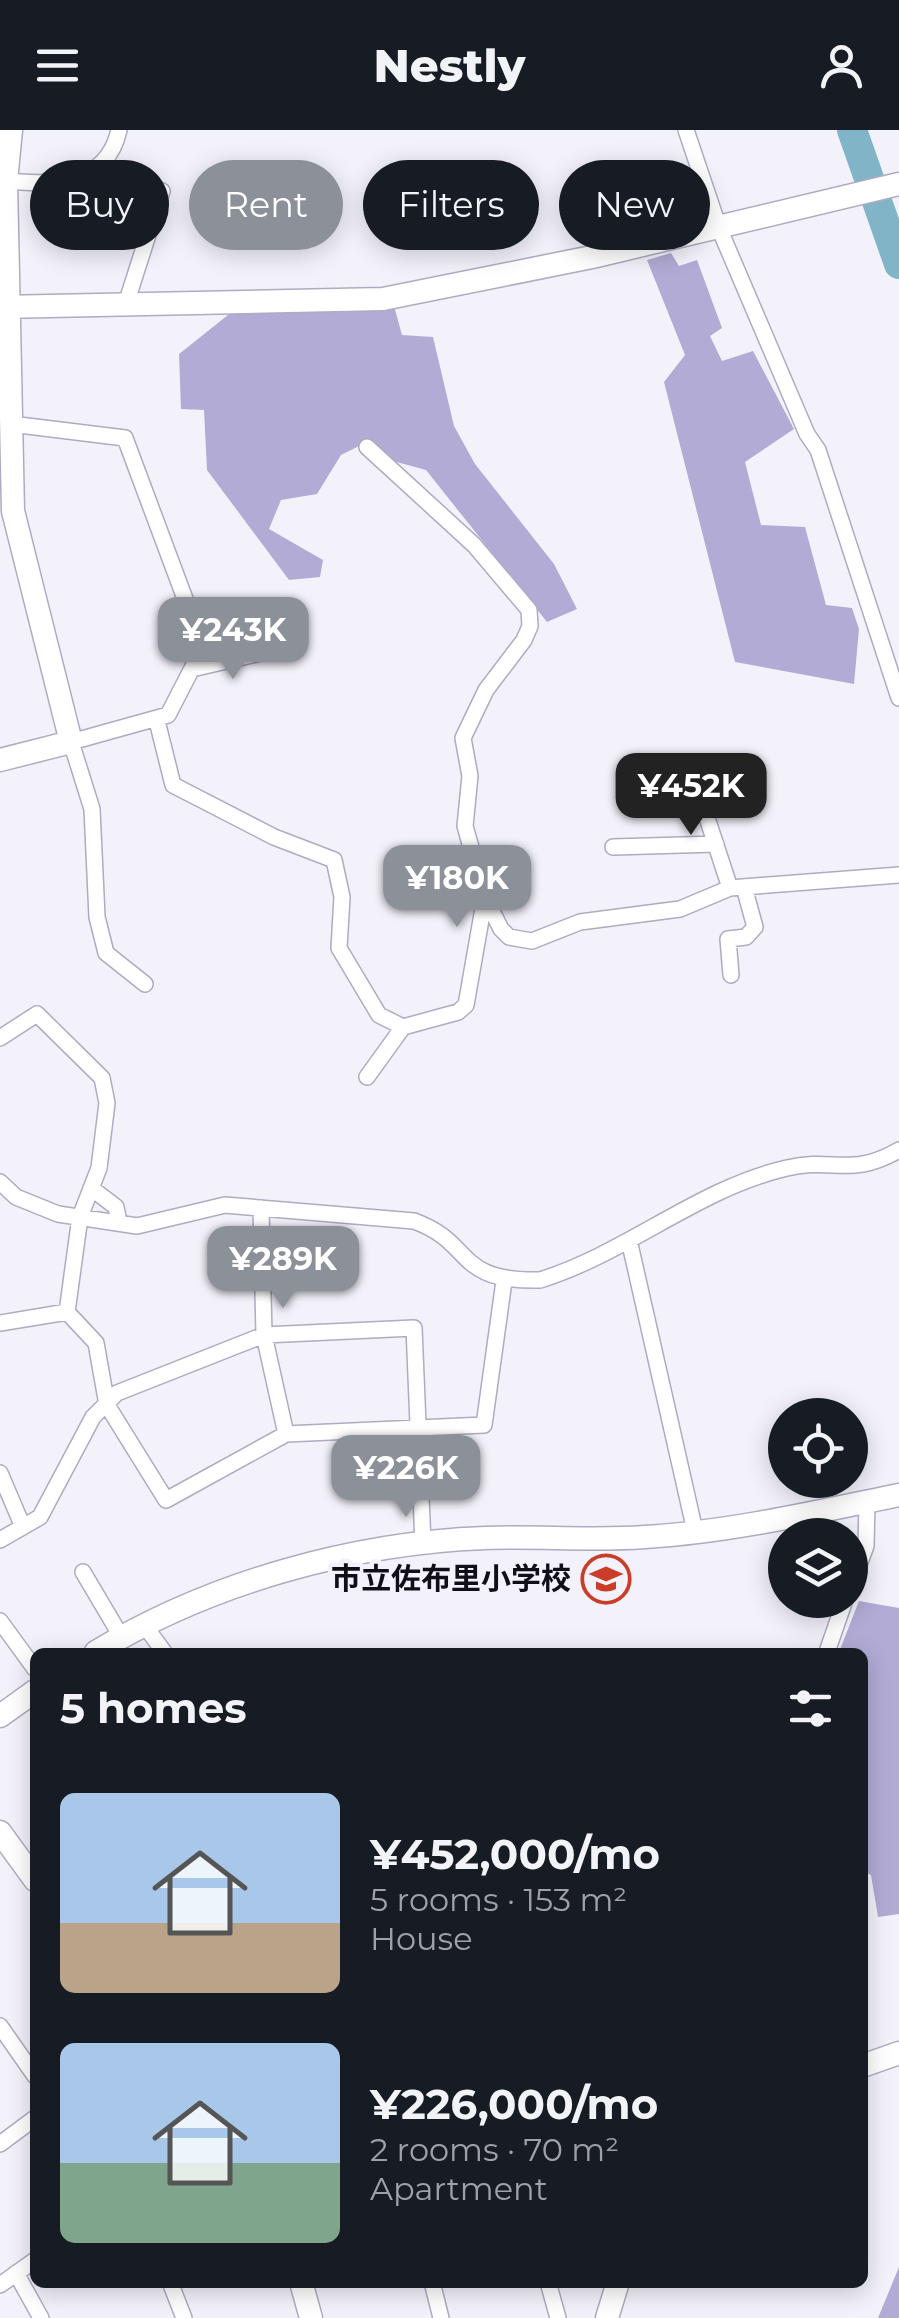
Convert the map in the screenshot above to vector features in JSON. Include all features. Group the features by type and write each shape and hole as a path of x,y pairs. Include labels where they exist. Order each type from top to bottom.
{"street":[{"path":"11,130 3,180 13,512 71,742 92,809 97,917 106,953 145,984"},
{"path":"104,160 116,144 119,130"},
{"path":"686,130 719,228 807,434 818,450 899,698"},
{"path":"3,180 30,181"},
{"path":"4,307 125,308 383,299 719,228 899,184"},
{"path":"125,308 143,250"},
{"path":"0,760 157,721 168,714 204,647 125,438 11,424"},
{"path":"367,447 474,545 529,610 530,626 524,640 486,690 464,738 470,776 465,826 485,896 500,929 509,937 532,941 580,922 680,908 737,887 899,875"},
{"path":"192,669 265,652"},
{"path":"157,721 173,785 274,837 334,860 342,897 340,948 378,1015 402,1027"},
{"path":"692,775 716,844 756,927 746,937 728,939 731,974"},
{"path":"613,848 716,844"},
{"path":"367,1077 402,1027 458,1012 466,1004 485,896"},
{"path":"0,1038 38,1014 102,1078 108,1119 80,1217 67,1312"},
{"path":"0,1182 37,1207 137,1226 225,1204 414,1221 432,1227 485,1275 504,1281 553,1276 752,1178 808,1164 864,1167 899,1150"},
{"path":"91,1188 116,1207 120,1222"},
{"path":"261,1208 264,1335 286,1434"},
{"path":"628,1240 694,1531"},
{"path":"67,1312 96,1343 106,1402 166,1500 286,1434 484,1425 504,1281"},
{"path":"0,1322 67,1312"},
{"path":"0,1540 40,1517 50,1491 106,1402 117,1393 264,1335 414,1328 423,1544"},
{"path":"0,1473 23,1526"},
{"path":"103,1648 144,1626 238,1587 309,1565 423,1544 484,1538 645,1537 899,1495"},
{"path":"867,1502 867,1518"},
{"path":"82,1572 122,1638"},
{"path":"828,1648 839,1618"},
{"path":"0,1621 30,1662"},
{"path":"144,1626 161,1648"},
{"path":"0,1716 30,1695"},
{"path":"0,1832 30,1873"},
{"path":"0,2026 30,2069"},
{"path":"868,2064 899,2053"},
{"path":"0,2144 30,2122"},
{"path":"0,2285 30,2263"},
{"path":"16,2273 41,2318"},
{"path":"172,2288 184,2318"},
{"path":"303,2288 312,2318"},
{"path":"434,2288 441,2318"},
{"path":"550,2288 558,2318"},
{"path":"607,2318 616,2288"}],"shaded area":[{"path":"671,253 679,266 697,260 722,328 710,336 722,361 753,351 794,429 745,462 761,525 805,527 826,605 852,608 859,629 854,684 735,662 664,382 685,355 647,260"},
{"path":"394,306 402,335 433,337 454,426 475,464 554,564 577,609 547,622 426,470 393,461 367,442 341,455 317,494 281,500 269,529 323,560 320,577 289,580 207,470 204,410 181,409 179,354 233,311"},
{"path":"868,1603 899,1608 899,1914 878,1917 868,1874 868,1648 841,1648 852,1618 868,1618"},
{"path":"899,2267 899,2318 878,2318"}],"waterway":[{"path":"852,130 899,264"}],"place":[{"name":"市立佐布里小学校","path":"606,1579"}]}
